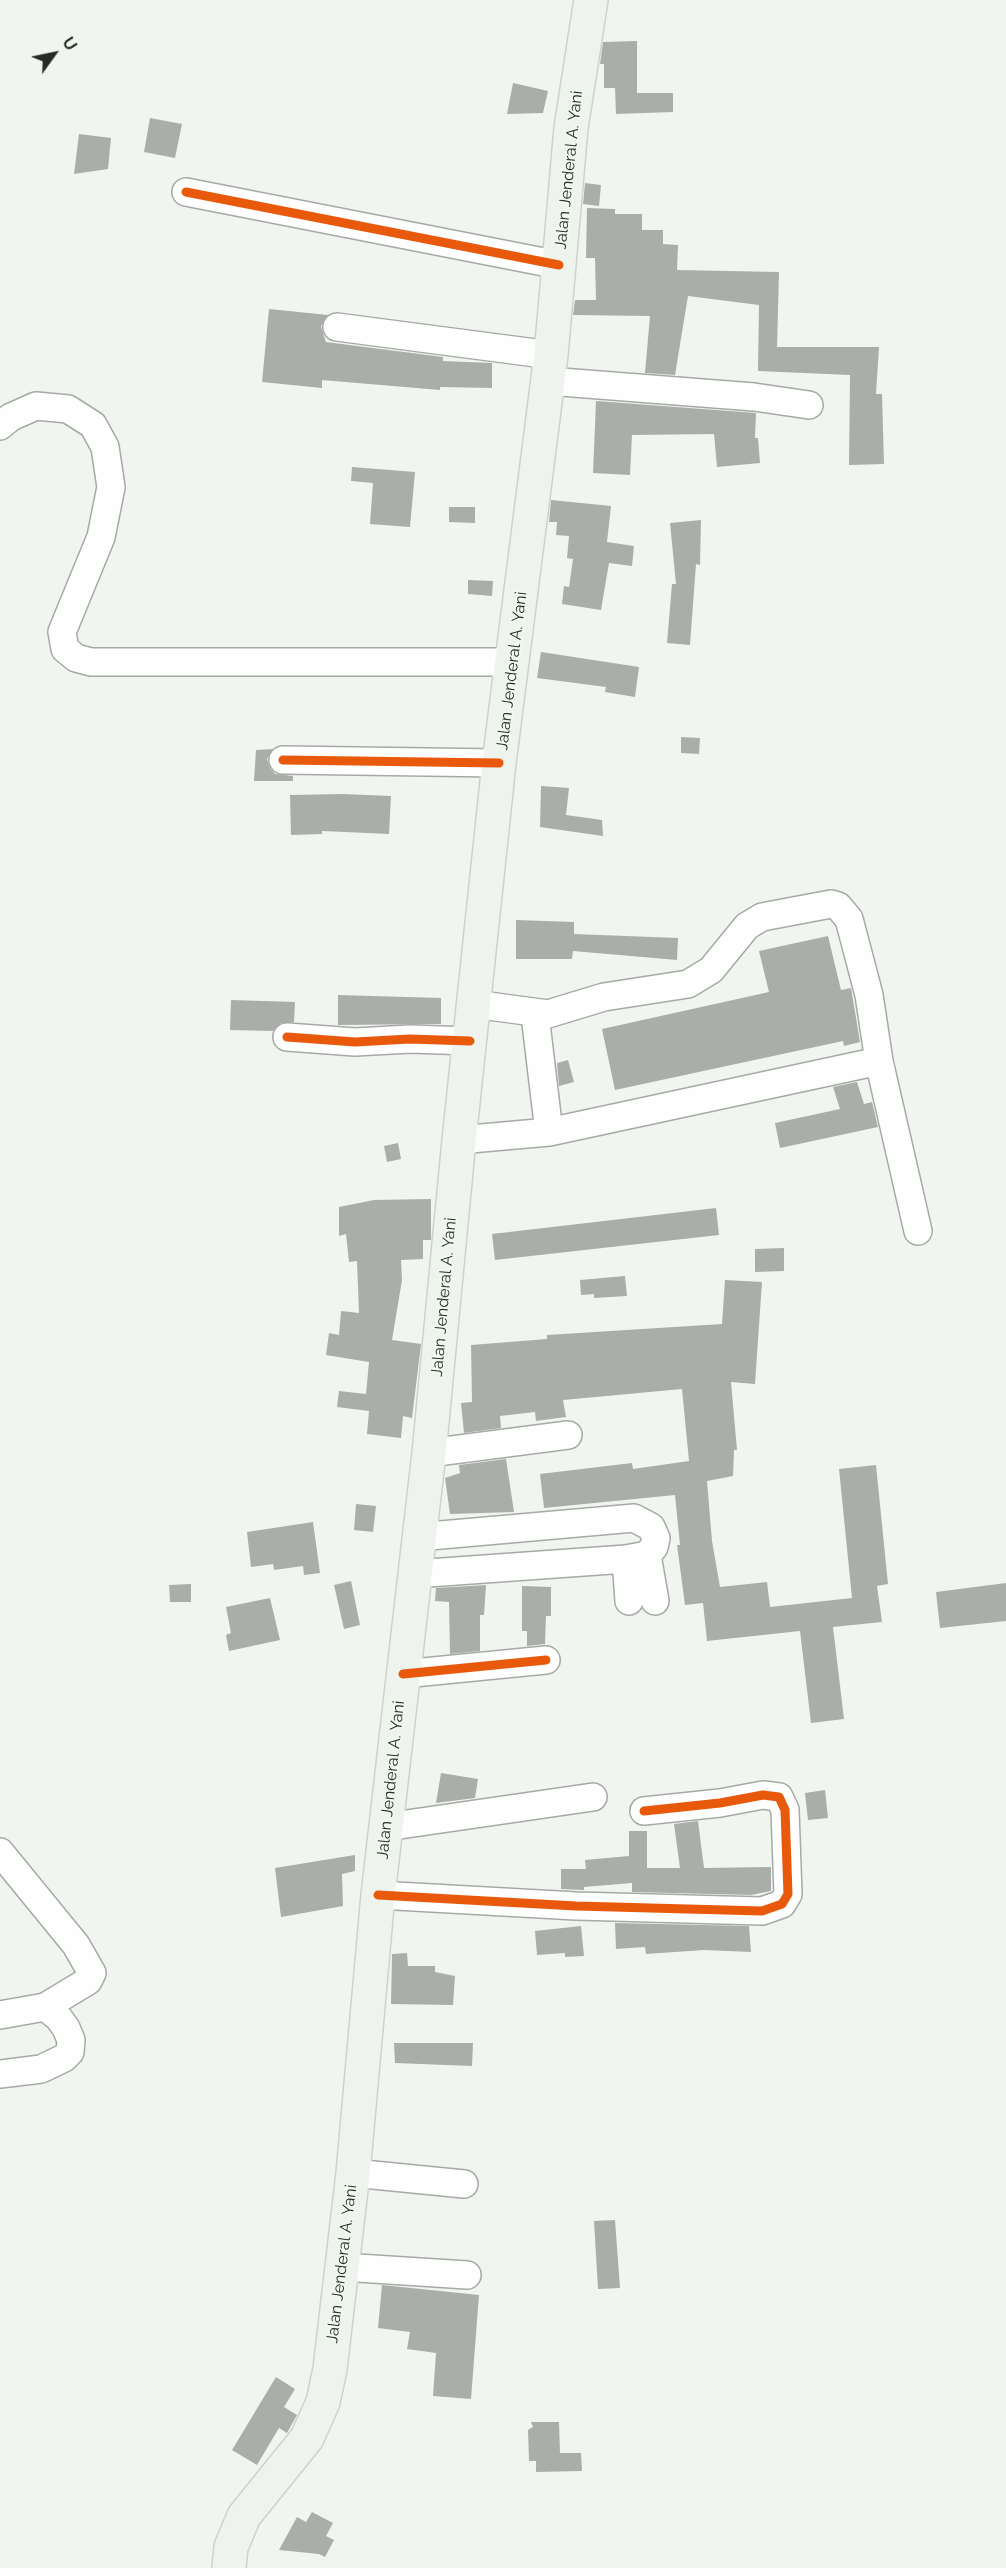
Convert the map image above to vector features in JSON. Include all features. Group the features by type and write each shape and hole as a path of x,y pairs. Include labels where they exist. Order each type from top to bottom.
{"main road":[{"name":"Jalan Jenderal A. Yani","path":"229,2568 231,2547 244,2516 307,2438 323,2402 330,2369 353,2174 378,1896 417,1537 429,1453 459,1140 500,764 550,368 571,128 591,0"}],"street":[{"path":"186,192 559,265"},
{"path":"338,327 550,368 808,405"},
{"path":"0,426 11,417 36,406 68,409 93,425 105,447 111,487 101,537 62,632 65,649 76,658 91,662 513,662"},
{"path":"283,760 500,764"},
{"path":"474,1004 548,1014 604,998 688,984 702,978 711,970 747,926 762,917 831,904 838,906 849,919 869,994 879,1060 918,1231"},
{"path":"535,1014 549,1132"},
{"path":"287,1037 355,1042 411,1038 470,1041"},
{"path":"459,1140 549,1132 879,1060"},
{"path":"429,1453 568,1435"},
{"path":"414,1574 636,1557 654,1547 656,1538 651,1527 634,1518 417,1537"},
{"path":"636,1557 642,1601"},
{"path":"403,1674 546,1660"},
{"path":"378,1896 576,1906 762,1911 782,1904 788,1894 785,1810 778,1797 763,1795 720,1803 644,1811"},
{"path":"386,1827 593,1797"},
{"path":"0,1852 76,1944 92,1973 88,1981 45,2007 0,2015"},
{"path":"0,2074 41,2069 64,2058 70,2052 71,2040 66,2028 58,2017 45,2007"},
{"path":"353,2174 464,2184"},
{"path":"342,2267 467,2275"}],"building":[{"path":"637,41 637,93 673,93 673,112 616,114 615,88 604,88 604,64 600,64 603,42"},
{"path":"513,83 548,91 543,113 507,114"},
{"path":"150,118 182,124 175,158 144,152"},
{"path":"79,134 111,138 108,169 74,174"},
{"path":"585,183 601,185 599,206 583,204"},
{"path":"587,208 615,209 615,214 642,214 642,230 663,230 663,244 678,245 677,270 779,272 777,347 879,347 876,394 882,394 884,464 849,465 850,375 758,371 759,305 688,296 675,375 645,373 650,316 573,315 575,300 596,300 595,258 586,258"},
{"path":"269,309 328,315 321,326 326,342 443,357 443,361 492,363 492,388 440,387 440,390 322,380 322,388 262,382"},
{"path":"596,401 756,413 755,438 758,438 760,463 717,467 714,434 632,435 630,475 593,473"},
{"path":"352,467 415,472 410,527 370,524 373,483 351,481"},
{"path":"551,500 611,506 607,542 634,546 632,566 609,563 601,610 562,604 564,586 569,587 573,559 567,558 569,536 556,535 557,522 549,522"},
{"path":"449,507 475,507 475,523 449,522"},
{"path":"701,520 700,565 696,564 690,645 667,643 672,584 676,584 670,523"},
{"path":"468,580 493,581 492,596 468,594"},
{"path":"541,652 639,667 635,697 605,692 606,687 537,678"},
{"path":"681,737 700,738 699,754 681,753"},
{"path":"273,749 267,759 270,768 275,774 293,776 293,781 254,781 256,750"},
{"path":"541,786 569,788 566,815 602,820 603,836 540,827"},
{"path":"290,795 391,796 389,834 322,831 322,834 291,835"},
{"path":"516,920 574,922 574,934 678,938 677,960 573,951 572,959 516,959"},
{"path":"828,936 841,990 851,988 860,1042 844,1046 843,1041 615,1090 602,1029 769,992 759,951"},
{"path":"338,995 441,998 441,1024 338,1025"},
{"path":"231,1000 295,1002 294,1022 281,1023 273,1031 230,1030"},
{"path":"568,1060 574,1082 559,1086 557,1063"},
{"path":"857,1082 864,1104 872,1102 878,1127 780,1148 775,1123 840,1109 833,1087"},
{"path":"398,1143 401,1159 387,1162 384,1146"},
{"path":"431,1199 431,1240 423,1240 423,1259 401,1260 402,1280 392,1340 421,1344 412,1418 403,1416 401,1438 367,1434 369,1411 337,1407 339,1391 366,1394 369,1362 326,1355 329,1333 339,1335 341,1311 359,1313 357,1261 349,1262 346,1234 339,1236 339,1207 374,1200"},
{"path":"716,1208 719,1235 495,1260 492,1234"},
{"path":"784,1248 784,1271 755,1272 755,1249"},
{"path":"625,1276 627,1296 594,1298 594,1294 581,1295 580,1280"},
{"path":"725,1280 762,1282 755,1384 731,1382 737,1450 734,1450 733,1476 707,1481 712,1541 720,1587 767,1582 770,1607 852,1598 839,1469 876,1465 888,1584 877,1586 882,1622 833,1627 844,1719 811,1723 800,1631 707,1641 703,1603 685,1605 677,1545 680,1545 675,1495 544,1508 540,1474 632,1463 633,1469 689,1461 682,1389 563,1400 566,1417 536,1421 535,1412 500,1416 501,1428 464,1433 461,1403 472,1402 471,1345 547,1339 547,1335 722,1324"},
{"path":"506,1459 514,1512 450,1514 445,1478 460,1473 459,1465"},
{"path":"356,1504 376,1506 373,1532 354,1530"},
{"path":"313,1522 320,1573 304,1575 303,1566 274,1570 273,1564 251,1567 247,1532"},
{"path":"351,1581 360,1625 344,1629 334,1585"},
{"path":"1006,1583 1006,1621 940,1628 936,1592"},
{"path":"191,1584 191,1602 170,1602 169,1585"},
{"path":"486,1585 484,1615 480,1615 480,1651 450,1654 449,1602 435,1601 436,1588"},
{"path":"522,1586 551,1587 551,1616 546,1616 545,1644 527,1646 527,1631 522,1631"},
{"path":"270,1598 280,1640 229,1651 226,1635 231,1633 226,1607"},
{"path":"441,1773 478,1779 475,1798 436,1803"},
{"path":"825,1790 828,1818 808,1820 805,1793"},
{"path":"698,1821 704,1868 771,1867 771,1891 751,1895 632,1892 632,1883 584,1887 584,1890 561,1889 561,1869 586,1869 585,1860 629,1856 629,1831 647,1831 647,1868 680,1868 674,1824"},
{"path":"355,1855 355,1871 342,1874 343,1906 281,1917 275,1868"},
{"path":"615,1923 749,1926 751,1952 704,1950 646,1954 645,1947 616,1949"},
{"path":"581,1926 584,1956 565,1957 565,1953 537,1955 535,1931"},
{"path":"407,1953 408,1966 435,1966 435,1972 455,1976 453,2005 391,2004 392,1954"},
{"path":"394,2043 473,2043 472,2066 395,2063"},
{"path":"615,2220 620,2288 598,2289 594,2221"},
{"path":"382,2285 479,2295 471,2399 433,2396 436,2353 407,2349 410,2332 378,2328"},
{"path":"276,2377 295,2389 284,2407 297,2415 287,2433 279,2428 257,2465 232,2450"},
{"path":"531,2422 559,2422 560,2453 581,2453 582,2471 536,2472 536,2461 529,2461 528,2430 533,2427"},
{"path":"312,2512 333,2523 326,2536 334,2540 325,2557 319,2554 279,2550 297,2517 306,2522"}],"cycle path":[{"path":"186,192 559,265"},
{"path":"283,760 499,763"},
{"path":"287,1037 355,1042 410,1039 470,1041"},
{"path":"403,1674 546,1660"},
{"path":"378,1895 576,1906 762,1911 782,1904 788,1894 785,1810 779,1797 763,1795 720,1803 644,1811"}]}
